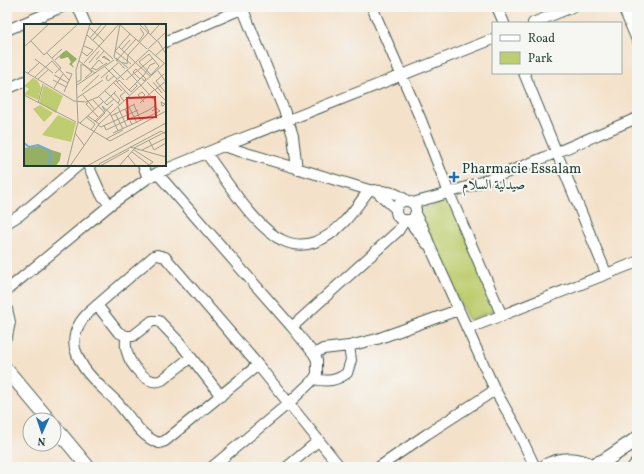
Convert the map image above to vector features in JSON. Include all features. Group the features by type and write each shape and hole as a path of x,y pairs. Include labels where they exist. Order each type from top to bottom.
{"main road":[{"path":"545,467 558,461 569,460 580,461 592,466 607,459 637,439"}],"street":[{"path":"7,30 62,7"},
{"path":"78,7 86,24"},
{"path":"166,42 243,7 288,120 293,136 297,168"},
{"path":"372,7 502,316"},
{"path":"497,7 504,22"},
{"path":"535,22 572,7"},
{"path":"623,7 637,40"},
{"path":"7,290 110,206 157,173 492,39"},
{"path":"524,74 606,274"},
{"path":"7,89 24,81"},
{"path":"372,190 396,209 397,215 411,211 437,196 492,178 637,118"},
{"path":"224,146 372,190 396,193 411,211 432,251 495,390 516,427 535,467"},
{"path":"206,153 240,200 260,223 271,234 291,244 307,245 324,238 347,219 372,190"},
{"path":"7,223 20,215 78,166"},
{"path":"88,166 102,194 110,206"},
{"path":"143,166 148,178"},
{"path":"157,173 292,327 314,354 317,360 317,374 314,379 289,403 212,467"},
{"path":"396,209 400,203 411,211"},
{"path":"292,327 398,231 411,211"},
{"path":"258,365 165,441 159,443 150,440 85,369 75,348 76,329 80,322 97,305 154,256 157,255 165,257 258,365 340,467"},
{"path":"467,329 637,262"},
{"path":"97,305 118,332 126,336 133,336 152,321 159,321 180,343 221,396"},
{"path":"7,309 10,322 7,336"},
{"path":"314,354 323,349 349,346 377,339 458,310"},
{"path":"126,336 126,351 129,358 138,370 152,382 162,380 191,357"},
{"path":"314,379 331,381 337,380 348,373 351,360 349,346"},
{"path":"7,370 42,412"},
{"path":"379,467 495,390"},
{"path":"62,436 88,467"},
{"path":"288,467 318,441"}],"green space":[{"path":"451,200 496,310 469,320 413,212"}],"place":[{"name":"Pharmacie Essalam صيدلية السلام","path":"454,177"}]}
